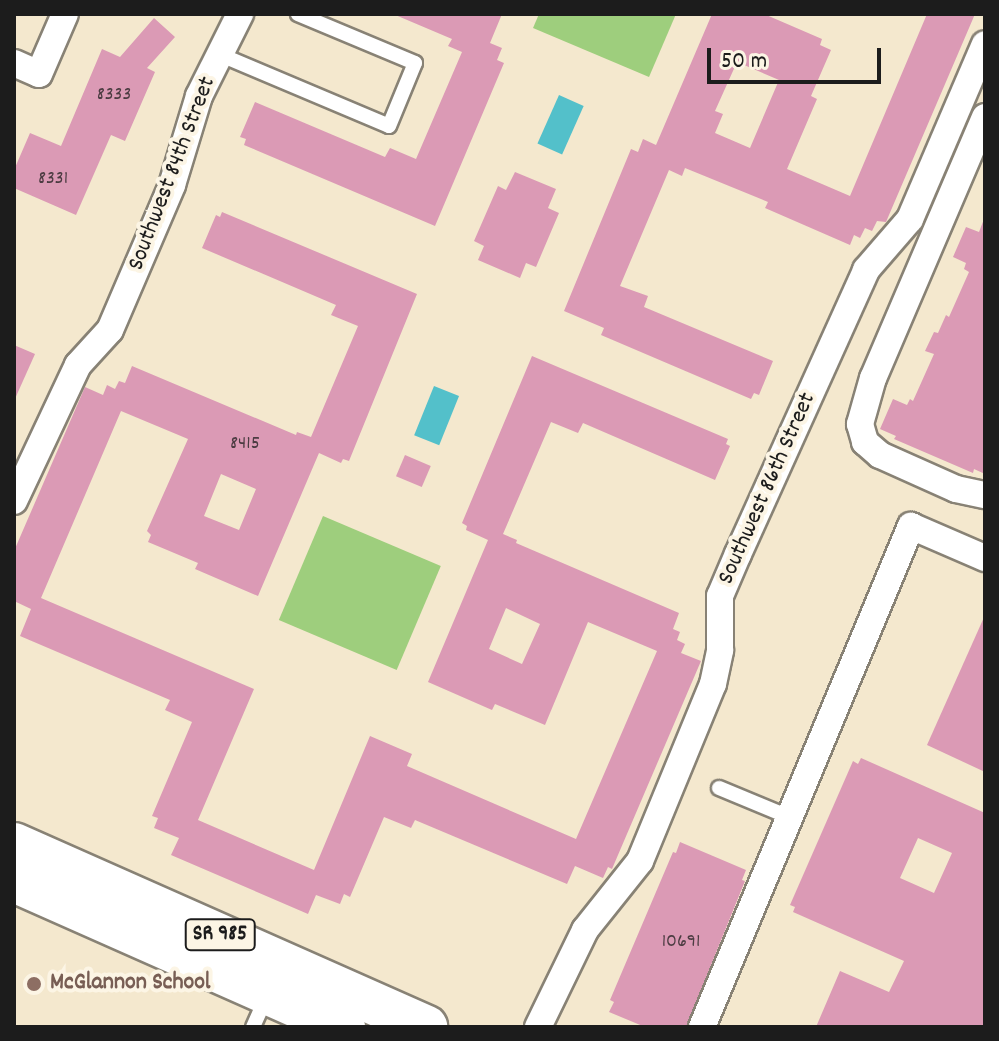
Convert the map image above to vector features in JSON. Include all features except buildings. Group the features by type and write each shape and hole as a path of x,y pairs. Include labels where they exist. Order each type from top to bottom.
{"main road":[{"name":"SR 985","path":"14,844 426,1027"},
{"name":"SR 985","path":"14,881 260,1010 344,1027"}],"street":[{"path":"14,63 39,74 65,14"},
{"name":"Southwest 84th Street","path":"14,501 78,365 110,330 172,185 194,108 240,14"},
{"name":"Southwest 86th Street","path":"538,1027 585,930 640,861 713,684 720,650 720,596 866,270 910,219 985,44"},
{"path":"985,117 873,378 860,424 865,442 880,455 956,489 985,495"},
{"path":"702,1027 911,526 985,558"}],"lane":[{"path":"221,55 389,126 415,63 298,14"},
{"path":"719,788 789,817"}],"green space":[{"path":"539,14 676,14 649,77 533,28"},
{"path":"323,516 441,566 397,670 279,620"}],"water":[{"path":"559,95 584,106 562,154 537,143"},
{"path":"434,386 459,396 439,445 414,435"}],"place":[{"name":"McGlannon School","path":"34,984"}]}
